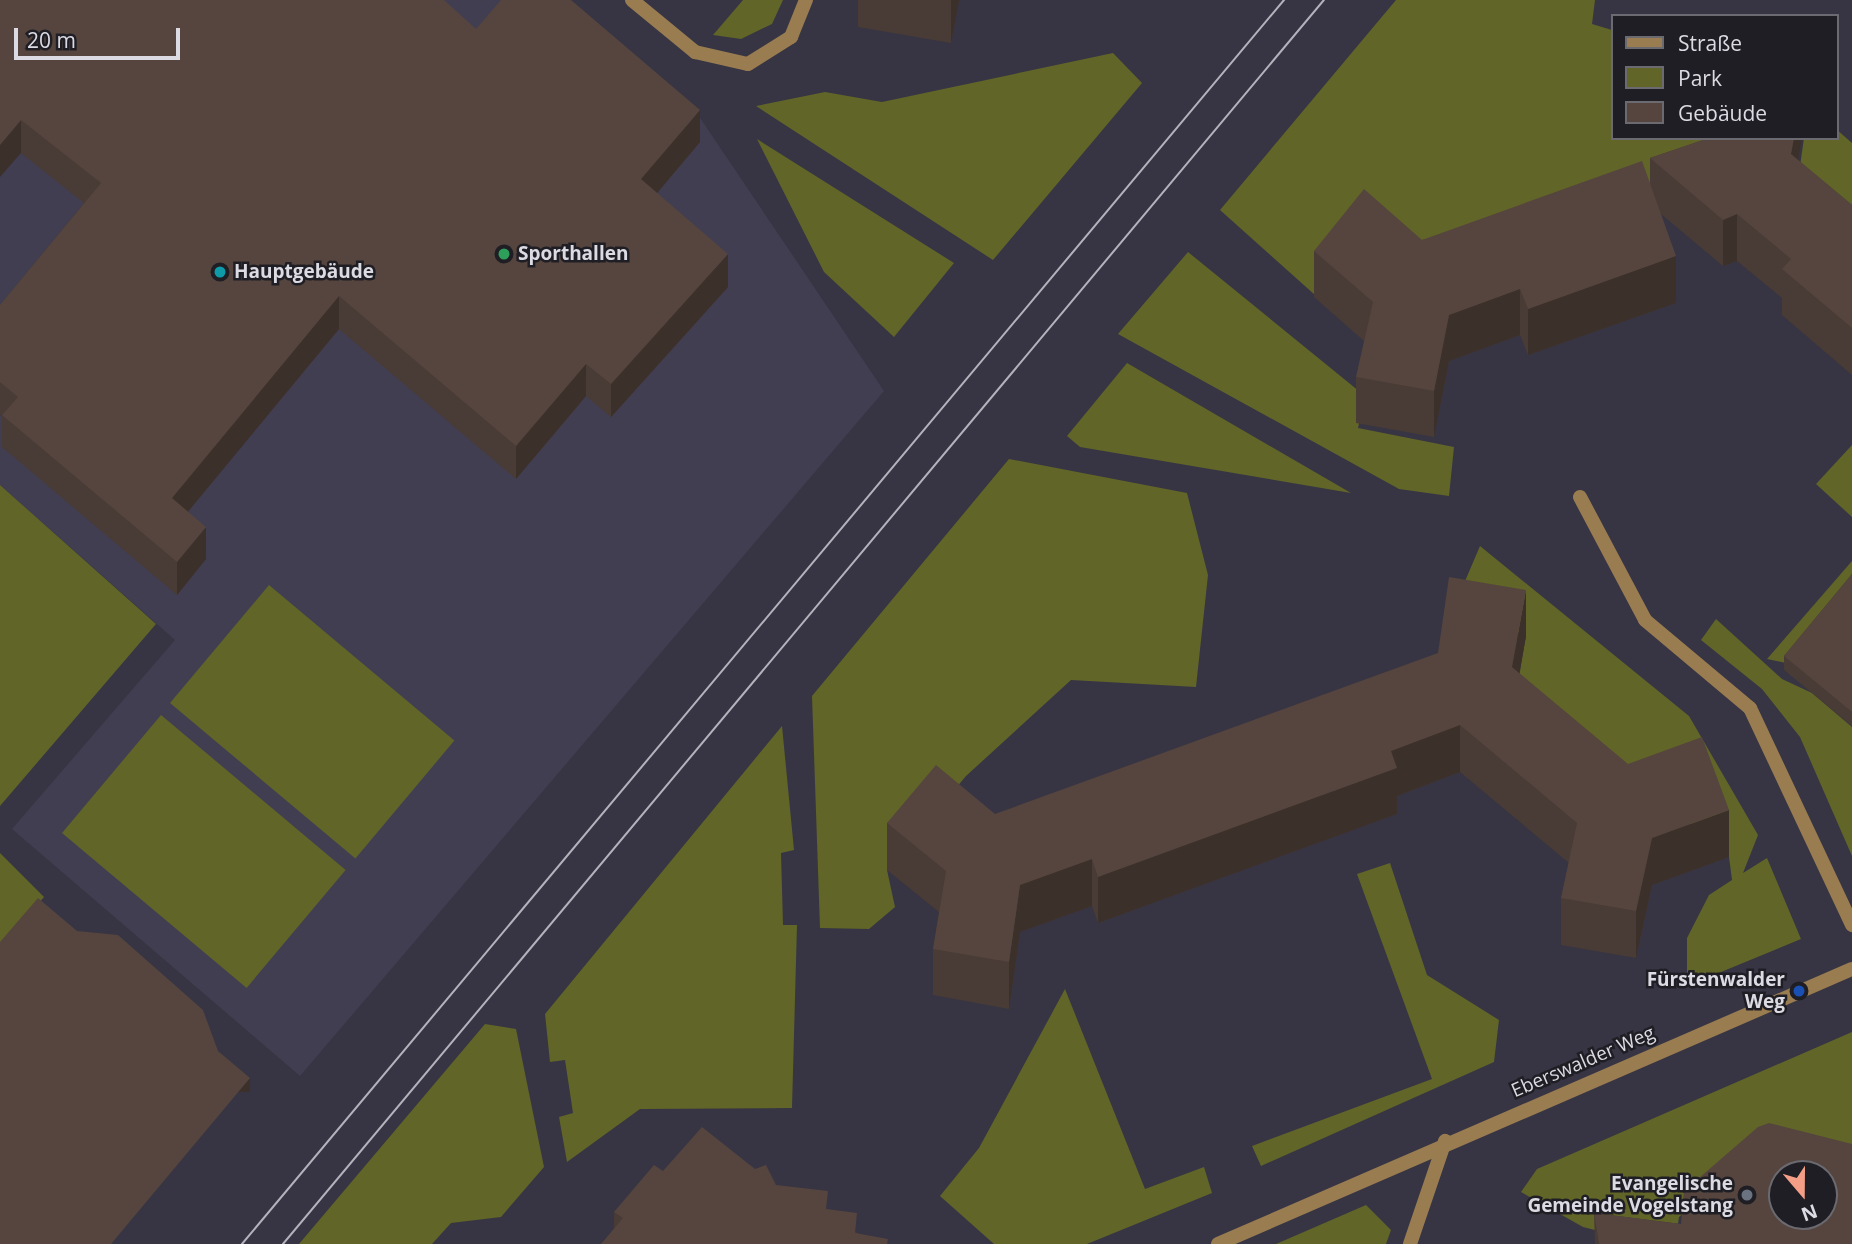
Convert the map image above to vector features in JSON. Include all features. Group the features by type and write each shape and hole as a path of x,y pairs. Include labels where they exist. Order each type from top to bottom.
{"street":[{"path":"632,0 695,52 748,64 791,37 806,0"},
{"path":"1580,497 1645,620 1750,708 1852,925"},
{"name":"Eberswalder Weg","path":"1218,1244 1445,1141 1852,968"},
{"path":"1410,1244 1445,1141"}],"shaded area":[{"path":"0,0 567,0 690,103 884,391 300,1076 12,829 175,640 0,485"}],"green space":[{"path":"743,0 783,0 772,24 741,39 713,35"},
{"path":"1396,0 1595,0 1592,24 1610,29 1610,140 1717,140 1712,180 1315,295 1220,210"},
{"path":"1113,53 1142,83 993,260 756,106 825,92 882,102"},
{"path":"1838,131 1852,143 1852,237 1796,194 1804,140 1838,140"},
{"path":"757,139 954,263 894,337 824,272"},
{"path":"1188,252 1365,396 1358,428 1454,447 1449,496 1399,489 1118,334"},
{"path":"1127,363 1351,493 1080,447 1067,436"},
{"path":"1852,445 1852,517 1816,484"},
{"path":"1009,459 1187,493 1208,575 1196,687 1071,680 966,776 887,870 895,907 869,929 820,928 812,696"},
{"path":"0,485 156,624 0,806"},
{"path":"1480,546 1689,716 1758,835 1743,873 1767,858 1801,939 1687,986 1687,938 1709,895 1732,880 1729,857 1628,810 1513,713 1526,635 1448,621"},
{"path":"1852,561 1852,589 1786,663 1767,659"},
{"path":"269,585 454,741 355,859 170,703"},
{"path":"1716,619 1782,679 1812,693 1852,727 1852,856 1800,737 1762,689 1701,640"},
{"path":"161,715 346,870 247,988 62,833"},
{"path":"782,726 794,850 781,853 783,925 797,925 792,1108 640,1109 567,1162 559,1117 573,1113 565,1060 550,1062 545,1014"},
{"path":"0,853 44,897 0,950"},
{"path":"1390,863 1427,975 1499,1020 1494,1062 1261,1166 1252,1146 1432,1079 1357,874"},
{"path":"1065,989 1145,1189 1204,1167 1212,1193 1087,1244 994,1244 940,1196 979,1148"},
{"path":"485,1024 516,1029 544,1167 501,1217 451,1223 432,1244 299,1244"},
{"path":"1852,1032 1852,1167 1838,1165 1838,1160 1809,1160 1754,1151 1679,1217 1677,1230 1647,1243 1583,1227 1521,1192 1537,1169"},
{"path":"1366,1205 1391,1230 1386,1244 1276,1244"}],"building":[{"name":"Hauptgebäude","path":"0,0 444,0 476,29 501,0 571,0 700,110 641,179 728,254 611,384 586,364 516,446 339,296 172,498 206,527 177,562 2,415 18,397 0,382 0,305 101,183 21,120 0,145"},
{"path":"1703,140 1794,140 1791,154 1852,205 1852,328 1782,269 1791,259 1737,214 1723,220 1650,158"},
{"path":"1642,161 1676,256 1528,309 1520,289 1449,315 1434,391 1356,377 1373,302 1314,251 1364,189 1422,240"},
{"path":"1852,574 1852,712 1784,656"},
{"path":"1449,577 1526,590 1512,667 1628,764 1702,737 1729,810 1652,838 1636,911 1561,898 1577,823 1460,725 1391,751 1397,768 1098,877 1092,859 1020,885 1009,962 933,949 946,871 887,823 936,765 995,814 1438,653"},
{"path":"38,898 77,931 118,935 203,1010 218,1051 250,1078 111,1244 0,1244 0,942"},
{"path":"1769,1123 1852,1144 1852,1244 1599,1244 1594,1213 1681,1224 1684,1191 1758,1127"},
{"path":"702,1127 755,1169 766,1165 776,1185 828,1191 826,1209 857,1213 855,1233 888,1239 887,1244 601,1244 623,1218 614,1212 654,1165 663,1171"}],"tram line":[{"path":"242,1244 1284,0"},
{"path":"283,1244 1324,0"}],"place":[{"name":"Sporthallen","path":"504,254"},
{"name":"Hauptgebäude","path":"220,272"},
{"name":"Fürstenwalder Weg","path":"1799,991"},
{"name":"Evangelische Gemeinde Vogelstang","path":"1747,1195"}]}
